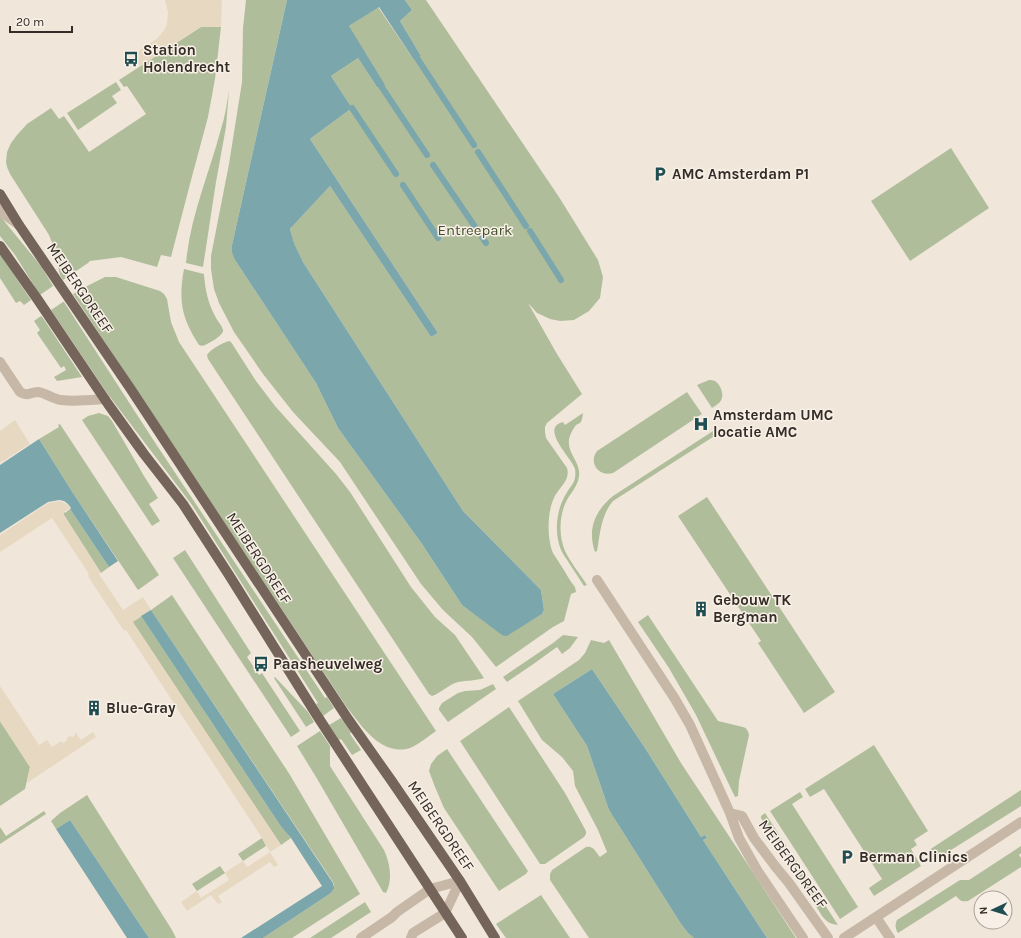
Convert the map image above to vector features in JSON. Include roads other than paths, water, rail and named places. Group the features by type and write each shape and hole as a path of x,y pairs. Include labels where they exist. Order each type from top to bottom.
{"main road":[{"name":"MEIBERGDREEF","path":"0,194 19,225 130,388 348,719 460,881 495,938"},
{"path":"0,246 144,454 183,504 316,714 462,938"}],"street":[{"path":"0,209 5,215 19,225"},
{"path":"0,362 20,392 24,395 39,392 61,400 105,399"},
{"name":"MEIBERGDREEF","path":"597,580 675,699 690,725 730,813 739,838 753,863 803,938"},
{"name":"MEIBERGDREEF","path":"730,813 742,816 754,838 790,883 828,938"},
{"path":"844,938 1021,822"},
{"path":"361,938 430,889 460,881"},
{"path":"411,938 413,933 445,913 460,881"},
{"path":"876,917 890,938"}],"water":[{"path":"287,0 405,0 412,10 400,21 421,56 414,60 379,7 349,26 385,85 377,87 358,58 331,76 352,108 310,139 438,333 431,337 330,186 290,229 294,243 303,262 463,511 541,590 544,610 542,614 507,636 502,635 462,605 422,544 338,428 316,383 235,260 232,252 232,245"},
{"path":"39,439 118,561 109,567 70,509 71,508 64,501 59,500 48,502 0,533 0,465"},
{"path":"151,610 333,883 334,888 331,893 263,938 241,938 322,886 141,616"},
{"path":"592,669 645,748 701,837 705,835 707,838 703,840 767,938 694,938 681,924 609,810 587,746 553,694"},
{"path":"70,820 149,938 127,938 56,829"}],"waterway":[{"path":"417,58 474,145"},
{"path":"381,86 427,155"},
{"path":"352,108 396,174"},
{"path":"478,152 526,226"},
{"path":"433,165 486,243"},
{"path":"403,185 438,238"},
{"path":"530,231 561,280"}],"place":[{"name":"Station Holendrecht","path":"131,59"},
{"name":"AMC Amsterdam P1","path":"660,174"},
{"name":"Amsterdam UMC locatie AMC","path":"701,424"},
{"name":"Gebouw TK Bergman","path":"701,609"},
{"name":"Paasheuvelweg","path":"261,664"},
{"name":"Blue-Gray","path":"94,708"},
{"name":"Berman Clinics","path":"847,857"}],"park label":[{"name":"Entreepark","path":"475,230"}]}
